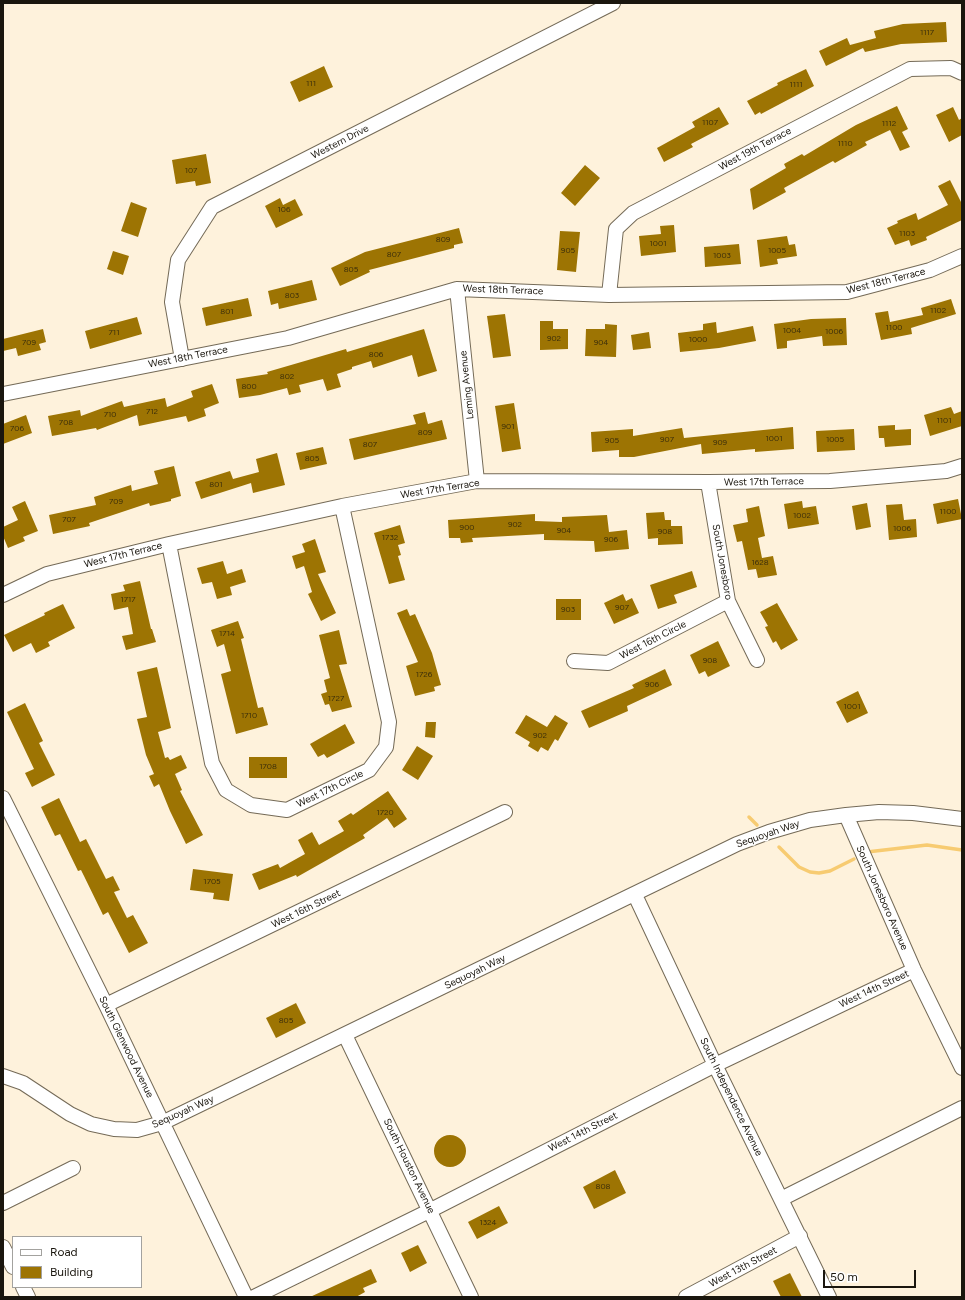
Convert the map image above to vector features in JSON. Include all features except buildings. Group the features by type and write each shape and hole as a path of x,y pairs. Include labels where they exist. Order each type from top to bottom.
{"street":[{"name":"Western Drive","path":"182,358 172,302 178,260 212,207 613,3"},
{"name":"West 19th Terrace","path":"609,295 616,229 633,213 910,69 951,68 962,73"},
{"name":"West 18th Terrace","path":"3,394 288,338 457,289 609,295 847,292 930,270 962,256"},
{"name":"Leming Avenue","path":"457,289 478,481"},
{"name":"West 17th Terrace","path":"3,595 47,574 169,544 342,506 478,481 830,481 946,471 962,466"},
{"name":"South Jonesboro","path":"708,482 728,601 757,660"},
{"name":"West 17th Circle","path":"169,544 212,763 226,790 251,805 287,810 369,770 386,747 390,722 342,506"},
{"name":"West 16th Circle","path":"574,661 608,663 728,601"},
{"name":"South Glenwood Avenue","path":"3,798 106,1005 246,1297"},
{"name":"West 16th Street","path":"106,1005 505,812"},
{"name":"Sequoyah Way","path":"3,1076 23,1083 70,1114 91,1124 114,1129 137,1130 162,1123 635,895 737,844 769,832 810,820 846,815 879,812 913,813 962,818"},
{"name":"South Jonesboro Avenue","path":"846,815 914,970 962,1068"},
{"name":"South Independence Avenue","path":"635,895 715,1064 829,1297"},
{"name":"West 14th Street","path":"254,1297 430,1210 715,1064 914,970"},
{"name":"South Houston Avenue","path":"345,1035 471,1297"},
{"path":"781,1199 962,1108"},
{"path":"3,1203 73,1168"},
{"name":"West 13th Street","path":"686,1297 800,1236"},
{"path":"3,1247 12,1265"},
{"path":"24,1288 28,1297"}],"waterway":[{"path":"749,817 757,825"},
{"path":"867,852 927,845 962,850"},
{"path":"779,847 799,867 810,872 819,873 830,871 854,859"}]}
